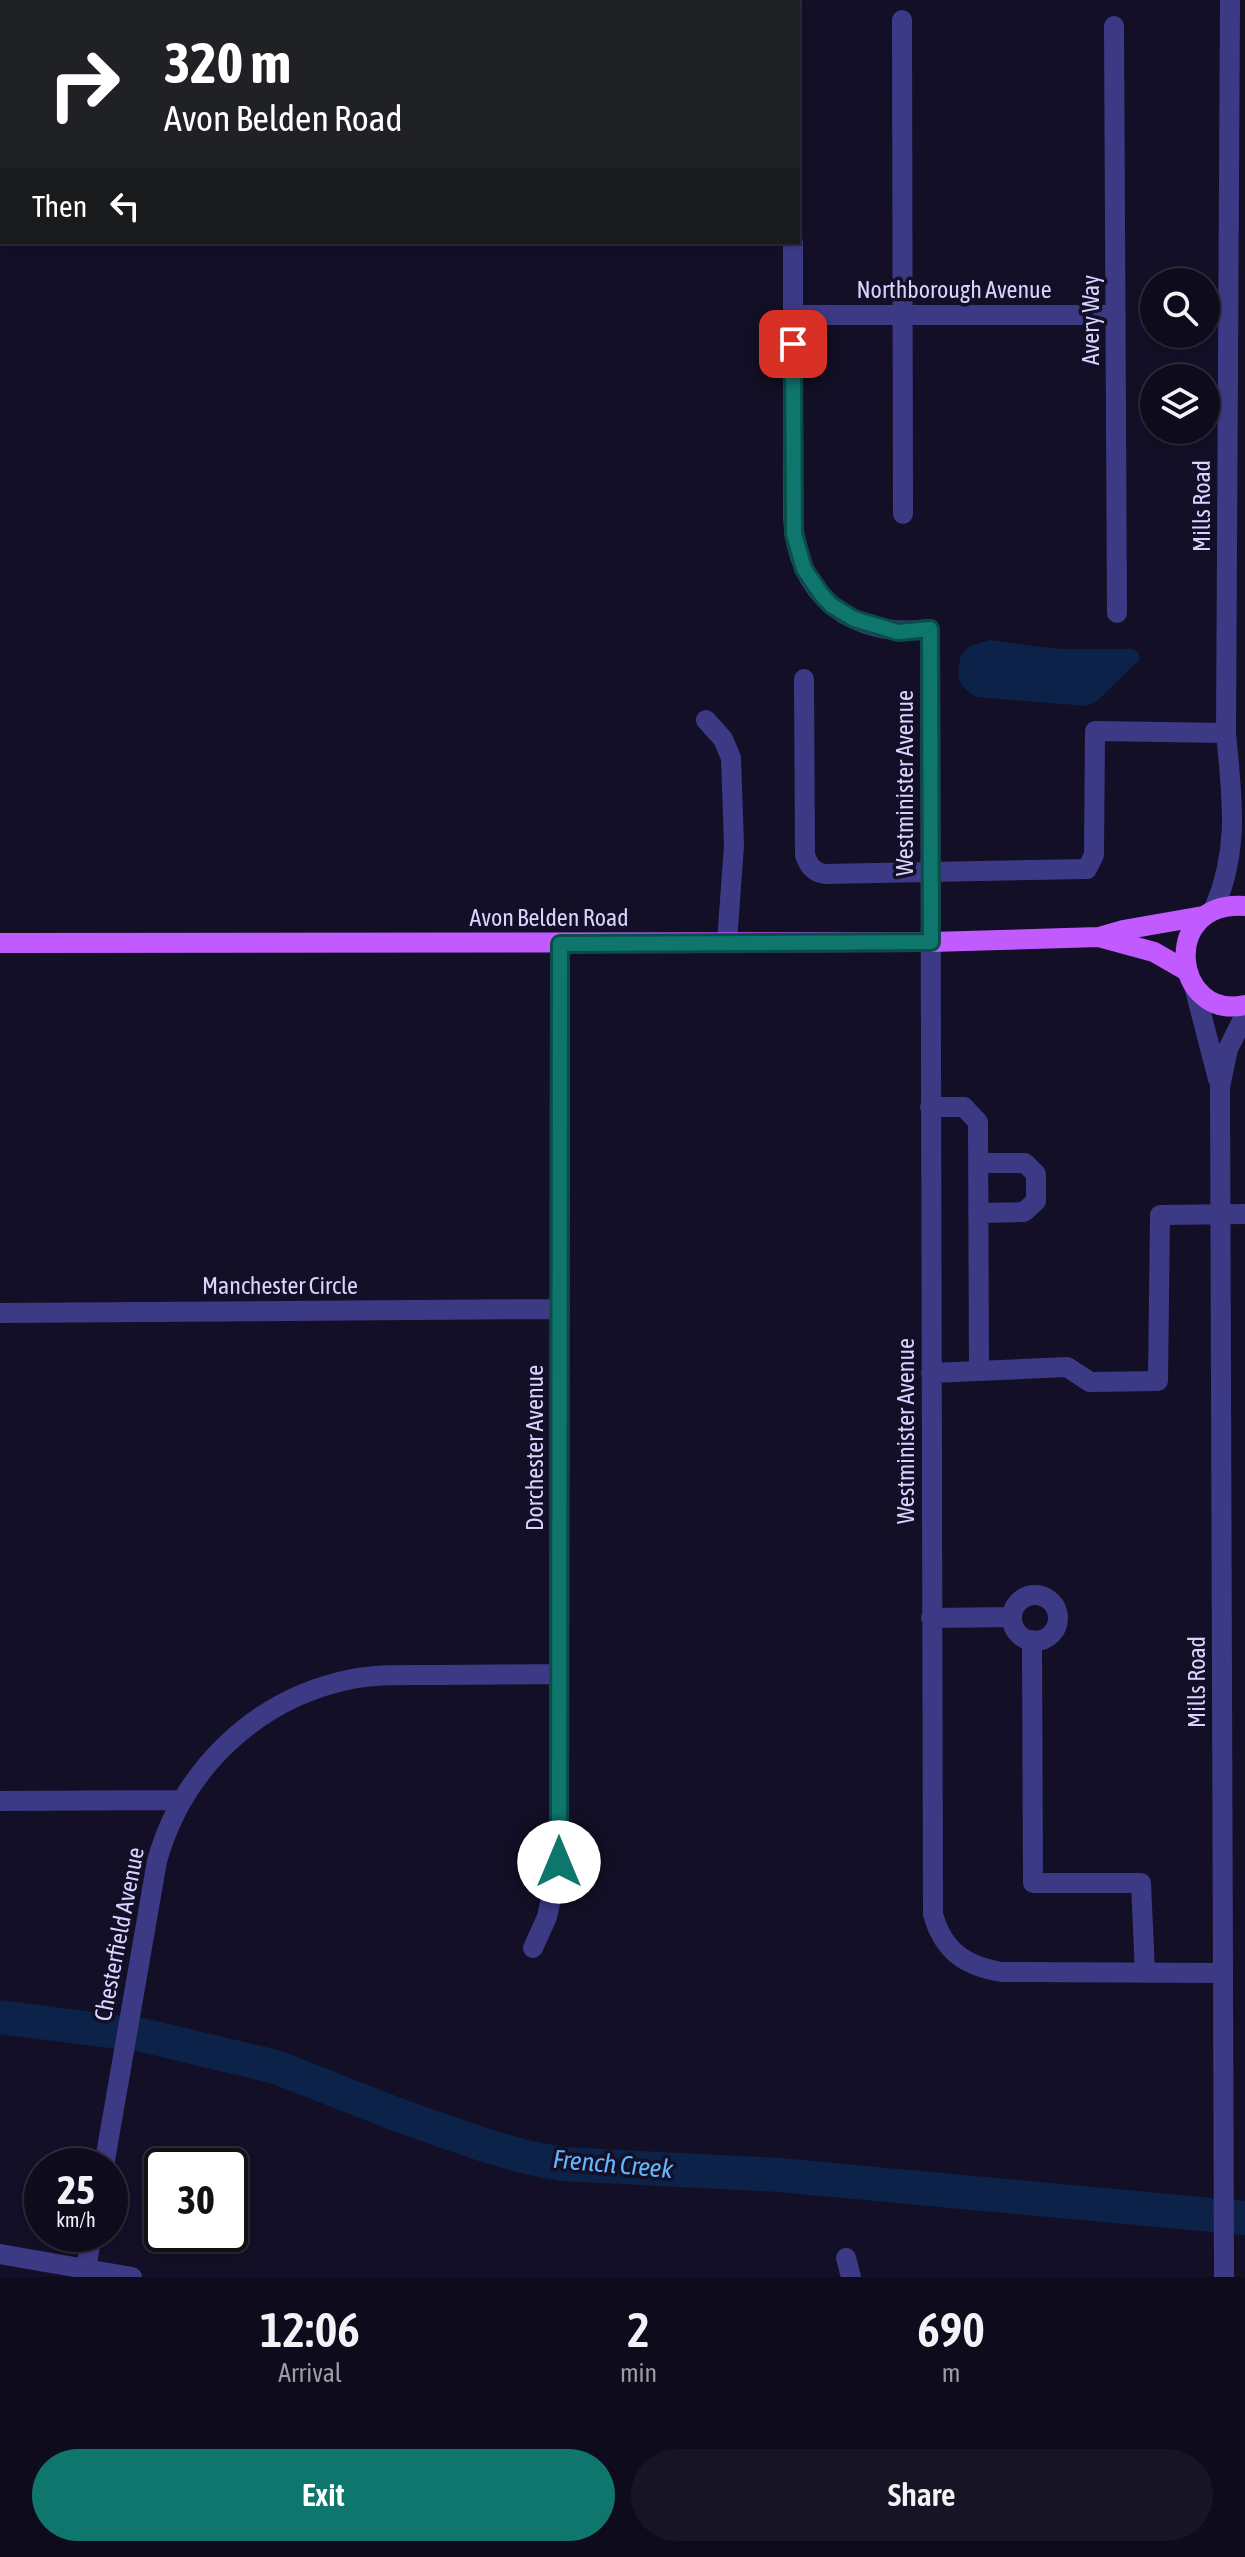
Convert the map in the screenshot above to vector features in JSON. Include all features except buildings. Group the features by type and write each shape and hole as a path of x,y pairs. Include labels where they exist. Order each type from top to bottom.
{"main road":[{"name":"Avon Belden Road","path":"0,943 931,942 1099,937 1229,905 1245,906"},
{"path":"1190,979 1184,957 1186,943 1192,929 1209,912"},
{"name":"Avon Belden Road","path":"1099,937 1154,952 1190,979 1206,998 1221,1005 1245,1005"}],"street":[{"name":"Mills Road","path":"1209,912 1227,874 1234,820 1226,733 1236,610 1230,0"},
{"path":"902,20 903,514"},
{"name":"Avery Way","path":"1114,26 1117,613"},
{"path":"793,244 793,315"},
{"name":"Northborough Avenue","path":"793,315 1116,315"},
{"name":"Westminister Avenue","path":"793,315 794,534 804,569 831,605 854,619 898,632 930,629 932,1900 936,1927 946,1945 970,1964 1002,1972 1222,1973"},
{"path":"804,679 805,855 811,868 825,874 1087,869 1094,855 1095,731 1226,733"},
{"path":"706,720 723,739 731,758 734,845 727,942"},
{"name":"Mills Road","path":"1234,820 1245,843"},
{"name":"Dorchester Avenue","path":"533,1948 547,1917 559,1862 560,944"},
{"name":"Mills Road","path":"1190,979 1220,1087"},
{"name":"Mills Road","path":"1224,2277 1220,1087 1228,1049 1245,1015"},
{"path":"930,1107 964,1107 978,1122 979,1371"},
{"path":"978,1163 1025,1163 1036,1174 1036,1201 1024,1212 978,1213"},
{"path":"931,1373 1067,1367 1090,1382 1158,1381 1160,1215 1245,1214"},
{"name":"Manchester Circle","path":"0,1313 560,1309"},
{"path":"1036,1595 1050,1601 1057,1614 1055,1629 1043,1639 1032,1640 1017,1632 1012,1617 1016,1604 1036,1595"},
{"path":"931,1618 1012,1617"},
{"path":"1032,1640 1033,1883 1141,1883 1145,1973"},
{"name":"Chesterfield Avenue","path":"107,2148 157,1861 181,1800 214,1756 242,1729 271,1710 311,1691 353,1679 375,1676 559,1674"},
{"path":"0,1801 181,1800"},
{"path":"86,2269 89,2252"},
{"path":"0,2254 132,2277"}],"water":[{"path":"990,640 1058,649 1133,649 1139,653 1139,660 1098,700 1087,706 976,697 960,680 961,655 970,646"}],"waterway":[{"name":"French Creek","path":"0,2017 142,2035 276,2067 484,2145 562,2164 779,2175 1245,2218"}],"route":[{"path":"559,1862 560,944 931,942 930,629 898,632 854,619 831,605 804,569 794,534 793,344"}]}
